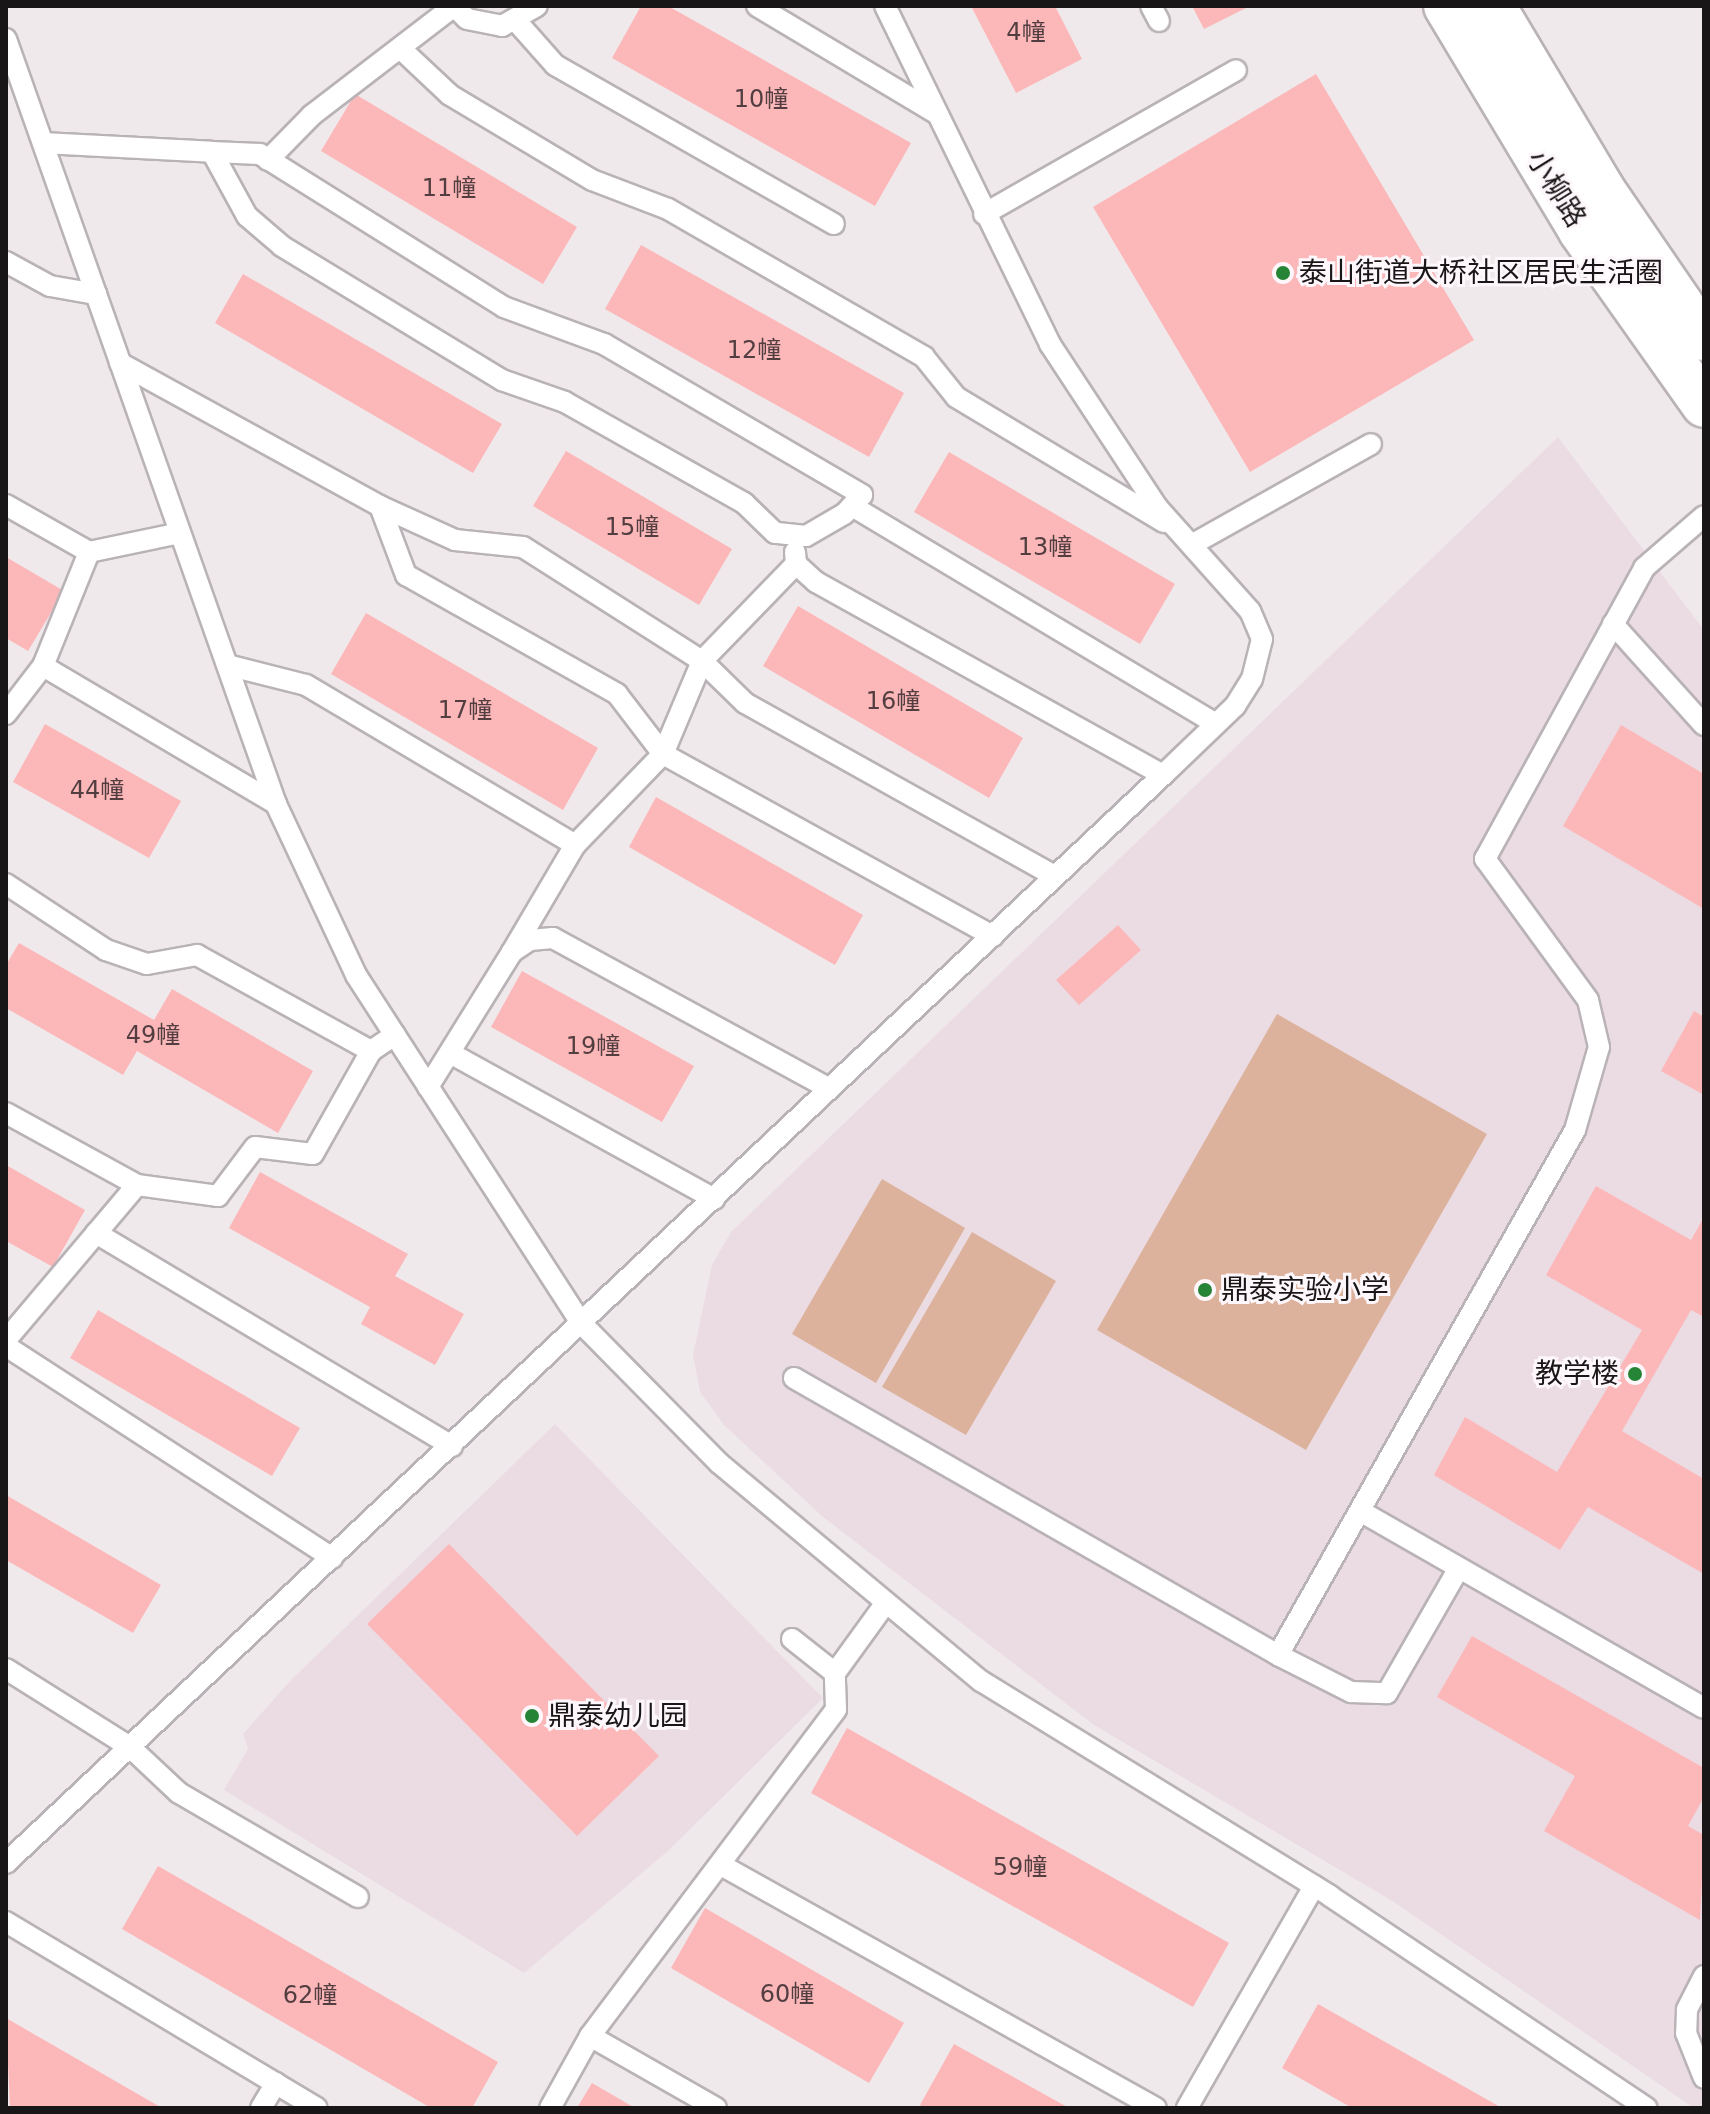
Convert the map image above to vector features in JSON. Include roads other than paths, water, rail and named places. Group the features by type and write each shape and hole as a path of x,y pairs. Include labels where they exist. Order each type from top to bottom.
{"street":[{"name":"小柳路","path":"1446,6 1581,231 1704,405"},
{"name":"小柳路","path":"1493,6 1602,189 1704,338"}],"lane":[{"path":"268,160 312,115 454,6 484,25 517,22 537,6"},
{"path":"757,6 937,113"},
{"path":"6,1863 1163,775 1216,724 1252,679 1262,639 1250,611 1157,507 1050,344 885,6"},
{"path":"517,22 555,65 834,224"},
{"path":"6,39 276,804 356,975 582,1324 719,1463 885,1604 994,1690 1314,1886 1647,2108"},
{"path":"401,49 450,95 592,180 668,209 924,357 956,397 1187,538"},
{"path":"984,214 1236,70"},
{"path":"43,143 212,152 268,160 504,307 604,344 862,495 852,506 806,536 775,533 744,503 565,402 502,380 353,293 247,216 212,152"},
{"path":"6,262 50,286 96,294"},
{"path":"120,363 380,506 455,540 523,547 702,661 745,703 1055,876"},
{"path":"1187,538 1371,444"},
{"path":"6,505 89,552 180,533"},
{"path":"380,506 406,575 617,694 663,754 993,936"},
{"path":"852,506 1216,724"},
{"path":"1278,1655 1575,1130 1592,1084 1599,1047 1588,1000 1546,935 1485,859 1644,568 1704,516"},
{"path":"793,535 796,564 816,582 1163,775"},
{"path":"6,714 43,666 89,552"},
{"path":"428,1087 575,845 663,754 702,661 796,564"},
{"path":"1613,624 1704,725"},
{"path":"227,665 306,685 575,845"},
{"path":"43,666 276,804"},
{"path":"6,884 106,950 147,964 197,955 371,1051"},
{"path":"512,952 530,940 576,946 830,1089"},
{"path":"6,1113 137,1185 218,1196 255,1147 313,1154 371,1051 395,1035"},
{"path":"450,1053 714,1199"},
{"path":"137,1185 6,1343 332,1558"},
{"path":"96,1233 452,1446"},
{"path":"794,1378 1278,1655 1351,1692 1387,1693 1459,1568"},
{"path":"1360,1511 1704,1708"},
{"path":"550,2108 590,2036 836,1709 835,1673 885,1604"},
{"path":"792,1639 835,1673"},
{"path":"6,1669 130,1747 179,1793 358,1897"},
{"path":"721,1865 1156,2108"},
{"path":"1187,2108 1314,1886"},
{"path":"6,1922 317,2108"},
{"path":"1704,1976 1687,2010 1686,2033 1704,2078"},
{"path":"590,2036 716,2108"},
{"path":"261,2108 276,2083"}],"place":[{"name":"泰山街道大桥社区居民生活圈","path":"1283,273"},
{"name":"鼎泰实验小学","path":"1205,1290"},
{"name":"教学楼","path":"1635,1374"},
{"name":"鼎泰幼儿园","path":"532,1716"}]}
